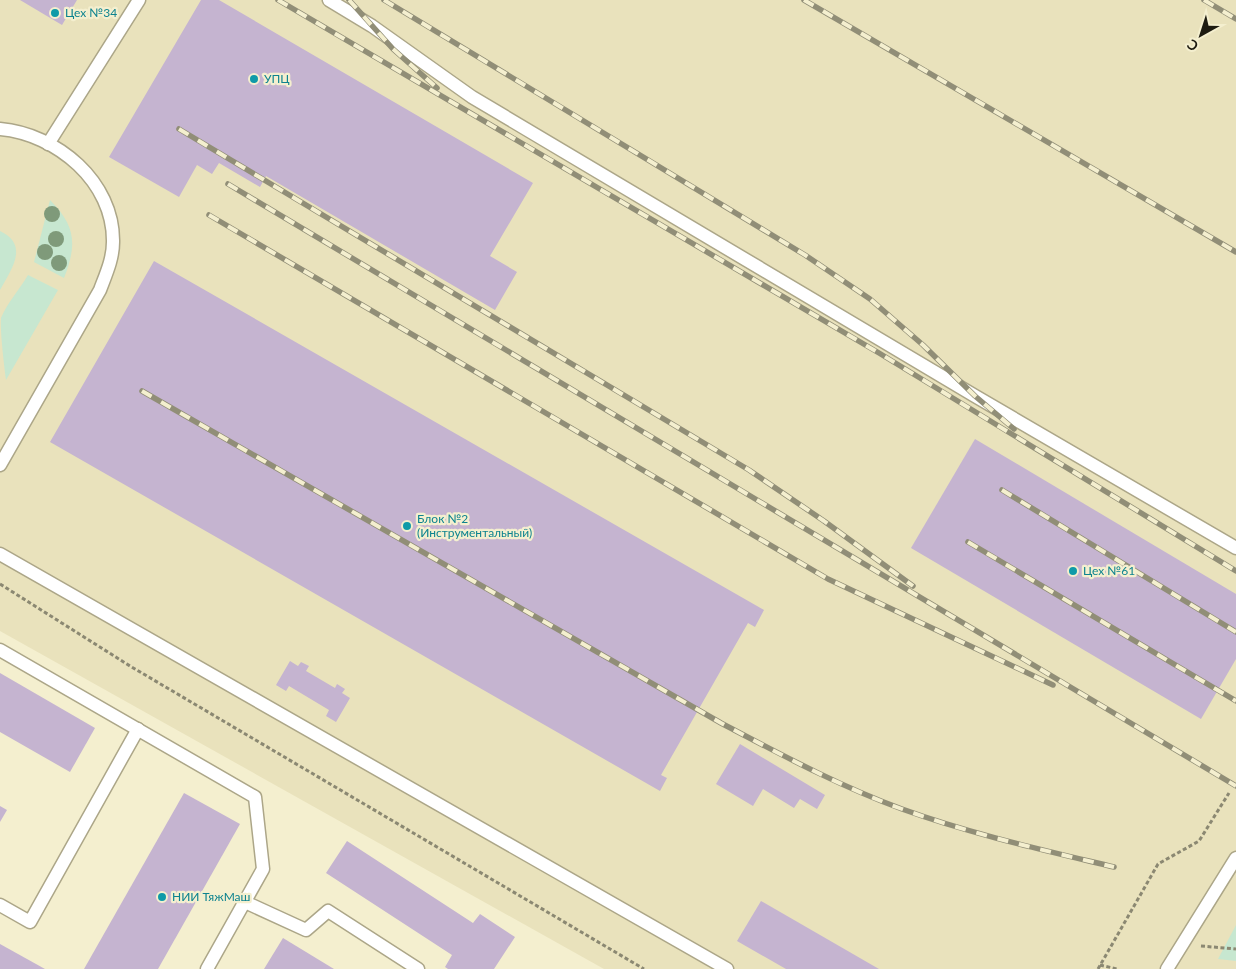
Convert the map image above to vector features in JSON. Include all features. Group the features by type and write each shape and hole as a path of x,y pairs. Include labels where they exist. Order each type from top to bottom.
{"lane":[{"path":"48,144 139,0"},
{"path":"328,0 372,26 472,97 975,396 1236,548"},
{"path":"0,129 12,130 32,136 48,144 71,158 90,176 102,194 111,219 113,243 111,263 100,290 0,465"},
{"path":"0,554 727,969"},
{"path":"0,650 255,797 263,869 208,969"},
{"path":"0,905 30,922 138,730"},
{"path":"1167,969 1236,858"},
{"path":"245,902 306,930 328,911 418,969"}],"path":[{"path":"0,584 130,666 644,969"},
{"path":"1117,969 1099,967 1158,864 1199,841 1229,793"},
{"path":"1183,944 1236,949"}],"shaded area":[{"path":"0,0 1236,0 1236,969 604,969 0,631"}],"green space":[{"path":"50,200 59,209 72,236 71,256 64,278 34,262"},
{"path":"0,231 14,243 16,251 13,266 0,290"},
{"path":"28,275 58,290 6,380 1,318"},
{"path":"1236,925 1236,961 1218,959"}],"building":[{"name":"Цех №34","path":"20,0 77,0 62,25"},
{"name":"УПЦ","path":"201,0 219,0 533,183 490,256 517,272 495,310 266,176 260,187 219,163 212,174 197,165 179,197 109,157"},
{"name":"Блок №2 (Инструментальный)","path":"154,261 764,610 755,627 748,623 661,775 667,778 660,791 50,442"},
{"name":"Цех №61","path":"975,439 1236,594 1236,659 1201,719 911,548"},
{"path":"290,661 298,666 301,662 309,666 306,671 335,688 337,684 345,689 342,693 350,698 336,722 326,716 329,710 289,686 286,691 276,685"},
{"path":"0,673 95,728 70,772 0,732"},
{"path":"740,744 825,795 817,809 800,799 794,808 763,789 753,806 716,784"},
{"name":"НИИ ТяжМаш","path":"184,793 240,824 158,969 84,969"},
{"path":"0,806 7,810 0,822"},
{"path":"347,841 473,923 480,914 515,937 494,969 448,969 445,967 452,955 326,873"},
{"path":"761,901 879,969 786,969 737,941"},
{"path":"283,938 334,969 264,969"},
{"path":"0,944 45,969 0,969"}],"railway":[{"path":"278,0 879,353 1236,571"},
{"path":"349,0 393,49 437,88"},
{"path":"384,0 805,255 870,299 923,345 975,396 1014,429"},
{"path":"804,0 1236,252"},
{"path":"1204,0 1236,19"},
{"path":"179,129 749,470 824,521 913,586"},
{"path":"228,184 1236,786"},
{"path":"209,215 828,579 1053,685"},
{"path":"142,391 721,723 810,769 879,800 928,818 1007,841 1114,867"},
{"path":"1002,490 1236,632"},
{"path":"968,542 1236,701"}],"place":[{"name":"Цех №34","path":"55,13"},
{"name":"УПЦ","path":"254,79"},
{"name":"Блок №2 (Инструментальный)","path":"407,526"},
{"name":"Цех №61","path":"1073,571"},
{"name":"НИИ ТяжМаш","path":"162,897"}]}
